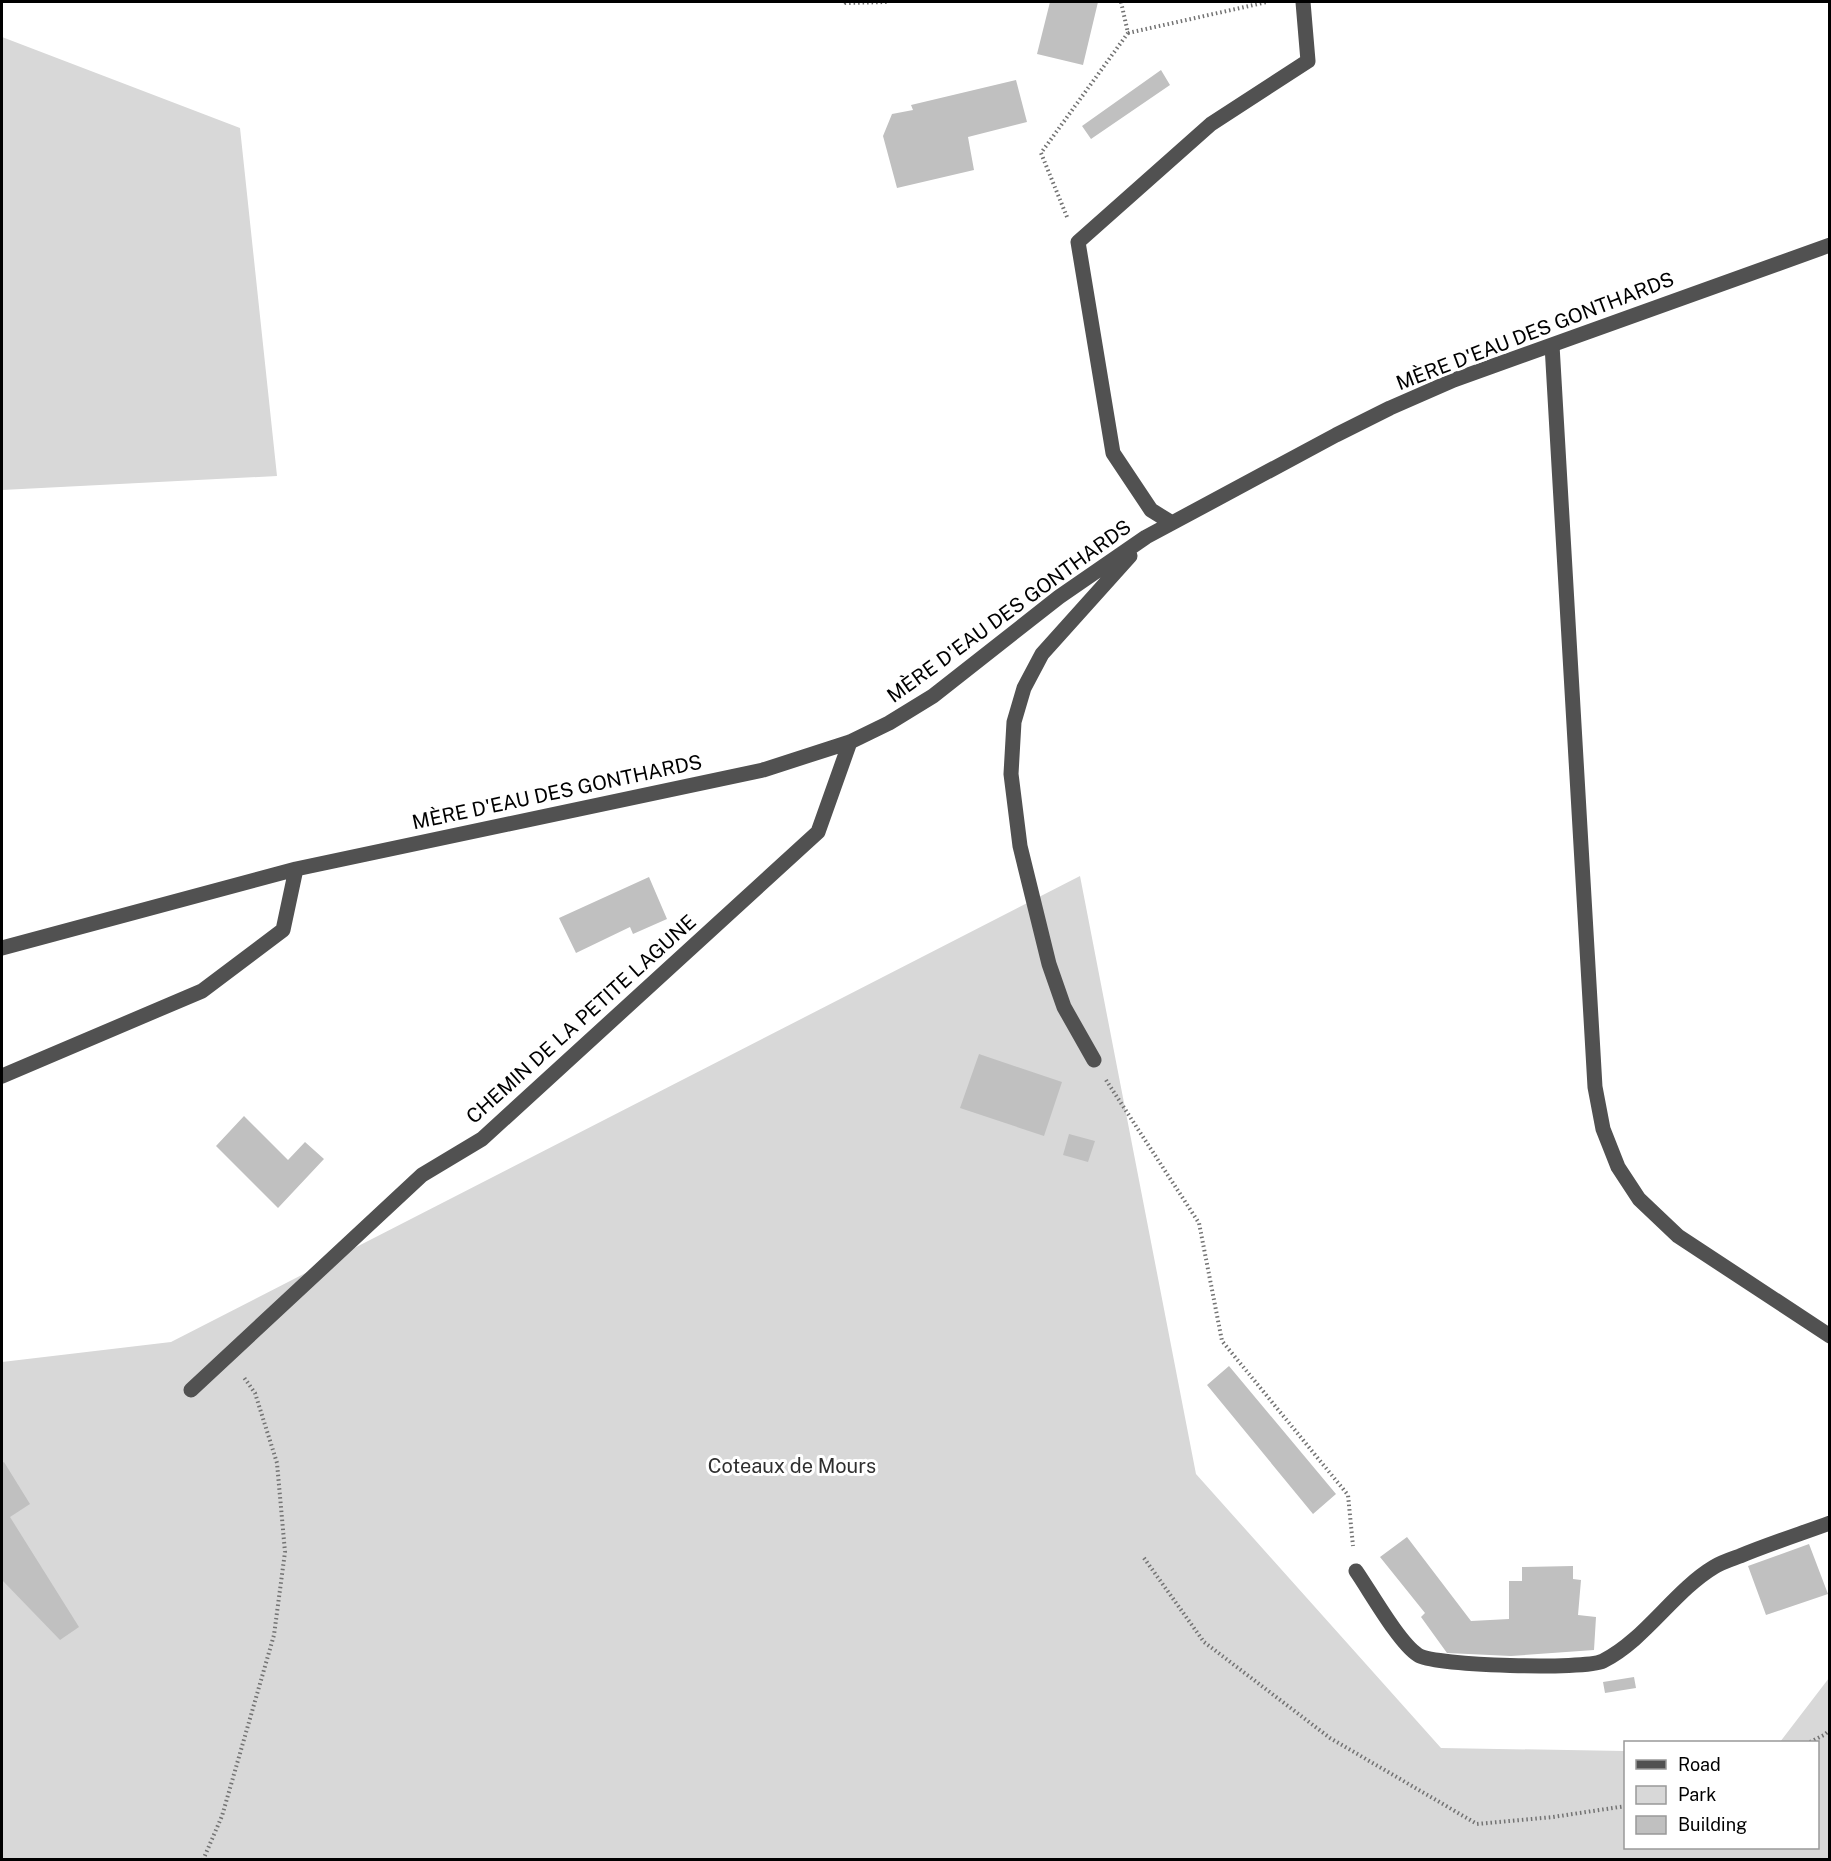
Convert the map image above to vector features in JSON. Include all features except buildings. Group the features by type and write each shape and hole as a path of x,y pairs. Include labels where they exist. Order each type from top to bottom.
{"street":[{"path":"1172,523 1151,510 1113,453 1078,242 1211,124 1308,61 1303,2"},
{"name":"MÈRE D'EAU DES GONTHARDS","path":"2,948 296,869 763,770 850,742 889,723 933,696 1059,597 1146,537 1390,408 1454,380 1830,244"},
{"path":"1552,345 1595,1088 1604,1129 1618,1167 1639,1199 1678,1236 1830,1336"},
{"path":"1094,1060 1064,1007 1049,964 1020,846 1011,774 1014,722 1024,688 1042,654 1146,537"},
{"name":"CHEMIN DE LA PETITE LAGUNE","path":"190,1390 422,1175 482,1139 818,832 850,742"},
{"path":"2,1076 202,991 283,930 296,869"},
{"path":"1356,1571 1404,1641 1419,1656 1438,1661 1550,1666 1601,1662 1625,1647 1676,1598 1715,1566 1830,1523"}],"path":[{"path":"845,2 887,2"},
{"path":"1121,2 1128,33"},
{"path":"1078,242 1041,153 1128,33 1267,2"},
{"path":"1094,1060 1199,1223 1222,1341 1348,1496 1356,1571"},
{"path":"203,1860 222,1816 274,1635 285,1552 277,1463 255,1393 228,1356"},
{"path":"1143,1558 1204,1642 1330,1738 1477,1824 1553,1817 1624,1806"},
{"path":"1814,1741 1830,1730"}],"green space":[{"path":"2,37 240,128 277,476 2,490"},
{"name":"Coteaux de Mours","path":"1080,876 1196,1474 1441,1748 1624,1751 1624,1849 1819,1849 1819,1741 1781,1741 1829,1678 1829,1859 2,1859 2,1362 171,1342"}]}
